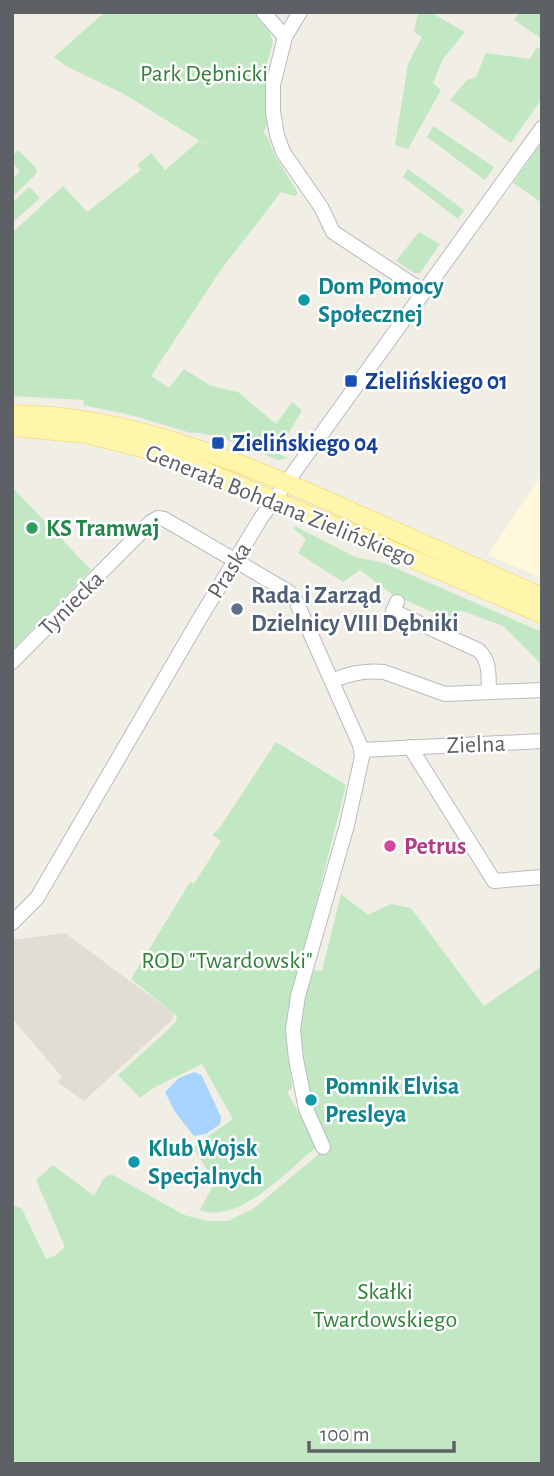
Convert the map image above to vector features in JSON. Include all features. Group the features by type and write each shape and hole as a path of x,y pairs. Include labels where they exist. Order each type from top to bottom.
{"main road":[{"name":"Generała Bohdana Zielińskiego","path":"12,414 66,418 128,430 241,464 542,597"},
{"name":"Generała Bohdana Zielińskiego","path":"12,427 61,430 132,444 165,454 542,614"}],"street":[{"path":"263,12 285,37"},
{"path":"300,12 285,37 273,85 273,112 283,152 321,207 333,232 424,292"},
{"name":"Praska","path":"12,923 37,898 235,560 286,482 542,128"},
{"name":"Tyniecka","path":"12,662 158,518 198,537 235,560"},
{"path":"235,560 293,596 362,750 347,825 299,996 293,1030 306,1109 323,1147"},
{"path":"397,602 393,611 478,650 485,656 488,663 489,692"},
{"path":"332,681 356,672 384,671 445,694 542,690"},
{"name":"Zielna","path":"362,750 542,741"},
{"name":"Zielna","path":"410,747 494,881 542,877"}],"shaded area":[{"path":"542,475 542,578 488,555"},
{"path":"65,933 173,1013 173,1019 84,1101 57,1082 62,1077 12,1018 12,940"}],"green space":[{"name":"Park Dębnicki","path":"105,12 253,12 270,33 273,42 265,71 267,125 263,133 298,193 295,196 281,192 220,271 151,376 169,388 184,369 211,386 238,392 276,424 292,402 302,410 277,453 288,458 278,460 222,438 191,433 131,415 83,405 84,400 12,396 12,233 63,186 87,212 141,170 137,165 151,153 165,170 199,141 218,152 124,94 66,66 54,57"},
{"path":"418,12 430,12 465,32 443,59 433,83 441,90 408,149 395,145 408,64 422,37 414,32"},
{"path":"519,12 542,12 542,39 514,20"},
{"path":"537,47 542,50 542,98 511,143 450,100 467,80 476,77 486,53 530,59"},
{"path":"433,126 494,167 485,180 427,137"},
{"path":"542,142 542,203 513,183"},
{"path":"18,150 36,168 37,173 12,198 12,179 20,171 12,162 12,156"},
{"path":"408,169 464,210 458,219 403,177"},
{"path":"29,187 40,198 12,223 12,203"},
{"path":"419,232 440,244 420,273 415,273 396,261"},
{"name":"KS Tramwaj","path":"12,487 91,570 12,650"},
{"path":"295,526 355,557 384,563 542,632 542,665 503,626 460,610 456,622 393,595 360,570 343,582 298,553 306,539 294,529"},
{"name":"ROD \"Twardowski\"","path":"276,742 346,785 301,963 287,1036 292,1088 287,1092 316,1143 315,1148 262,1193 230,1210 215,1213 200,1210 215,1182 193,1147 233,1119 202,1064 155,1087 140,1098 118,1075 169,1029 177,1016 131,979 190,882 194,884 221,841 212,835 219,829"},
{"name":"Skałki Twardowskiego","path":"341,894 368,915 391,904 411,908 484,1006 542,966 542,1464 12,1464 12,1204 22,1209 46,1259 65,1247 36,1180 53,1165 94,1196 104,1178 111,1174 184,1215 208,1221 228,1221 253,1209 325,1149 303,1079 298,1023 311,970 322,971"}],"water":[{"path":"195,1072 202,1076 221,1117 220,1124 206,1134 194,1136 175,1112 165,1092 179,1078"}],"place":[{"name":"Dom Pomocy Społecznej","path":"304,300"},
{"name":"Zielińskiego 01","path":"351,381"},
{"name":"Zielińskiego 04","path":"218,443"},
{"name":"KS Tramwaj","path":"32,528"},
{"name":"Rada i Zarząd Dzielnicy VIII Dębniki","path":"237,609"},
{"name":"Petrus","path":"390,846"},
{"name":"Pomnik Elvisa Presleya","path":"311,1100"},
{"name":"Klub Wojsk Specjalnych","path":"134,1162"}]}
